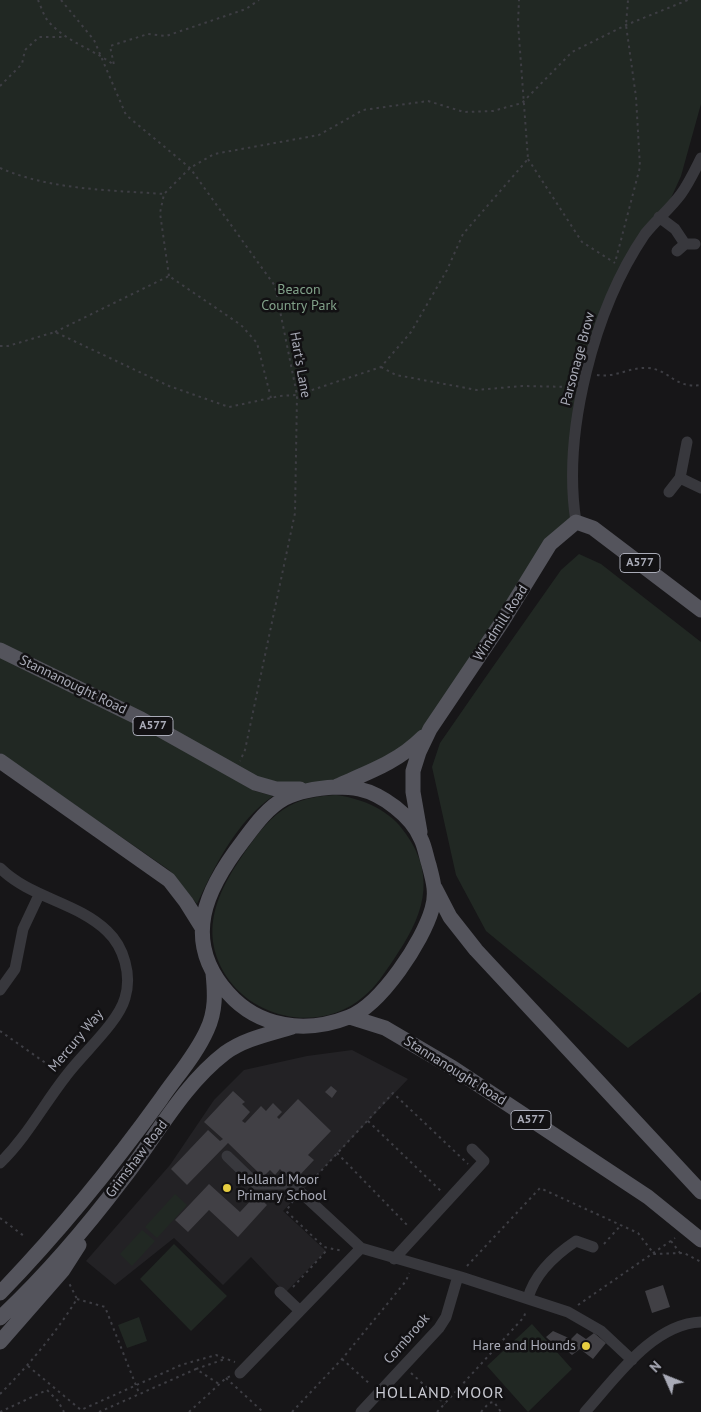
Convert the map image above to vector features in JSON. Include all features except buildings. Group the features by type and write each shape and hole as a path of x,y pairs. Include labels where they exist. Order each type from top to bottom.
{"main road":[{"name":"A577","path":"576,522 593,528 700,606"},
{"name":"Windmill Road","path":"421,838 412,792 413,771 430,729 502,622 550,544 576,522"},
{"name":"Stannanought Road","path":"0,650 141,718 255,783 276,789 308,790"},
{"name":"Windmill Road","path":"336,787 401,756 430,729"},
{"name":"A577","path":"0,761 169,880 201,926 213,971 228,992 254,1014 292,1027 319,1025 350,1017 372,1001 410,953 424,930 432,908 435,888"},
{"name":"A577","path":"201,926 209,894 219,873 258,821 285,798 308,790 336,787 359,788 390,804 406,818 421,838 435,888 450,917 476,950 701,1192"},
{"name":"Grimshaw Road","path":"0,1293 50,1239 124,1150 200,1044 213,1013 215,997 213,971"},
{"name":"Stannanought Road","path":"350,1017 385,1028 453,1068 648,1197 701,1240"},
{"name":"Grimshaw Road","path":"0,1318 54,1261 124,1179 189,1088 210,1065 227,1052 245,1042 292,1027"},
{"path":"0,1342 63,1270 124,1179"},
{"path":"0,1280 50,1239"}],"street":[{"name":"Parsonage Brow","path":"576,522 572,495 574,443 584,387 620,265 680,195 701,158"},
{"path":"659,218 675,229 686,246"},
{"path":"669,492 680,478 687,442"},
{"path":"680,478 701,488"},
{"name":"Mercury Way","path":"0,868 18,883 39,895 89,917 102,926 118,945 127,968 127,988 120,1011 65,1077 0,1163"},
{"path":"0,990 15,969 23,929 39,895"},
{"path":"394,1259 484,1161 472,1149"},
{"path":"227,1156 256,1184 288,1184 298,1190 361,1248 458,1276 568,1312 602,1331 632,1360"},
{"path":"528,1298 534,1282 560,1252 576,1241 593,1248"},
{"path":"242,1371 361,1248"},
{"name":"Cornbrook","path":"361,1412 443,1323 458,1276"},
{"path":"282,1294 300,1311"},
{"path":"585,1412 647,1346 673,1330 701,1322"}],"path":[{"path":"38,0 47,20 65,37 114,65 110,46 148,34 166,36 246,9 259,0"},
{"name":"Hart's Lane","path":"61,0 94,40 126,115 190,168 275,286 297,395 295,513 244,750 235,773"},
{"path":"519,0 518,23 522,103 528,159 582,242 620,265 640,168 636,97 626,25 628,0"},
{"path":"271,398 257,343 242,326 169,276 160,213 164,194 190,168 214,154 319,135 363,110 428,101 464,112 493,111 522,103 572,52 626,25 688,0"},
{"path":"0,86 22,64 25,50 38,37 65,37"},
{"path":"55,332 169,386 229,407 271,398 297,395 381,367 411,332 447,270 463,234 528,159"},
{"path":"0,168 16,175 48,184 164,194"},
{"path":"0,346 8,346 55,332 169,276"},
{"path":"381,367 396,374 477,390 522,386 584,387"},
{"path":"588,372 614,376 635,369 648,368 660,371 680,384 689,387 701,385"},
{"path":"0,1031 65,1077"},
{"path":"348,1252 328,1249 286,1211 298,1190 337,1153 393,1093 475,1171"},
{"path":"368,1121 449,1198"},
{"path":"337,1153 415,1234"},
{"path":"0,1218 24,1236"},
{"path":"593,1248 602,1247 622,1225"},
{"path":"568,1312 654,1254 674,1238"},
{"path":"671,1241 680,1253"},
{"path":"282,1294 328,1249"},
{"path":"292,1412 342,1359 406,1281 411,1263"},
{"path":"68,1280 76,1299"},
{"path":"437,1412 524,1317 528,1298"},
{"path":"0,1394 28,1366 65,1318 76,1299"},
{"path":"76,1299 105,1307 139,1393"},
{"path":"28,1366 80,1411 181,1365 216,1355 227,1359 242,1371 226,1378 190,1412"},
{"path":"99,1412 196,1369 227,1359"},
{"path":"342,1359 379,1392"},
{"path":"404,1367 445,1404"},
{"path":"196,1369 219,1384"},
{"path":"226,1378 263,1412"},
{"path":"0,1412 52,1386"},
{"path":"47,1390 58,1401 64,1412"},
{"path":"481,1412 489,1403 494,1402 501,1412"}],"shaded area":[{"name":"Holland Moor Primary School","path":"352,1050 408,1079 283,1211 326,1251 285,1293 251,1257 223,1285 174,1238 115,1285 86,1261 170,1165 214,1100 244,1070 307,1056"}],"green space":[{"name":"Beacon Country Park","path":"0,0 701,0 701,104 681,176 666,209 646,234 605,312 574,443 576,522 562,533 430,729 336,787 276,789 0,650"},
{"path":"579,554 601,564 701,642 701,992 628,1048 486,931 456,875 432,767 440,743 561,570"},
{"path":"0,656 123,715 255,791 273,796 248,818 228,845 211,874 197,904 169,870 0,753"},
{"path":"336,795 356,799 376,807 392,818 406,834 416,851 422,867 424,883 419,913 404,944 394,959 376,984 363,997 347,1008 330,1015 312,1018 293,1017 275,1013 258,1005 242,994 229,980 219,963 214,945 215,912 227,880 256,837 271,820 289,806 300,801"},
{"path":"175,1194 187,1205 157,1238 145,1227"},
{"path":"142,1230 155,1241 132,1266 120,1254"},
{"path":"174,1244 227,1296 191,1331 140,1279"},
{"path":"139,1317 147,1341 127,1348 118,1325"},
{"path":"532,1324 572,1369 528,1412 487,1366"}],"place":[{"name":"Holland Moor Primary School","path":"227,1188"},
{"name":"Hare and Hounds","path":"586,1346"}],"district":[{"name":"HOLLAND MOOR","path":"440,1393"}]}
